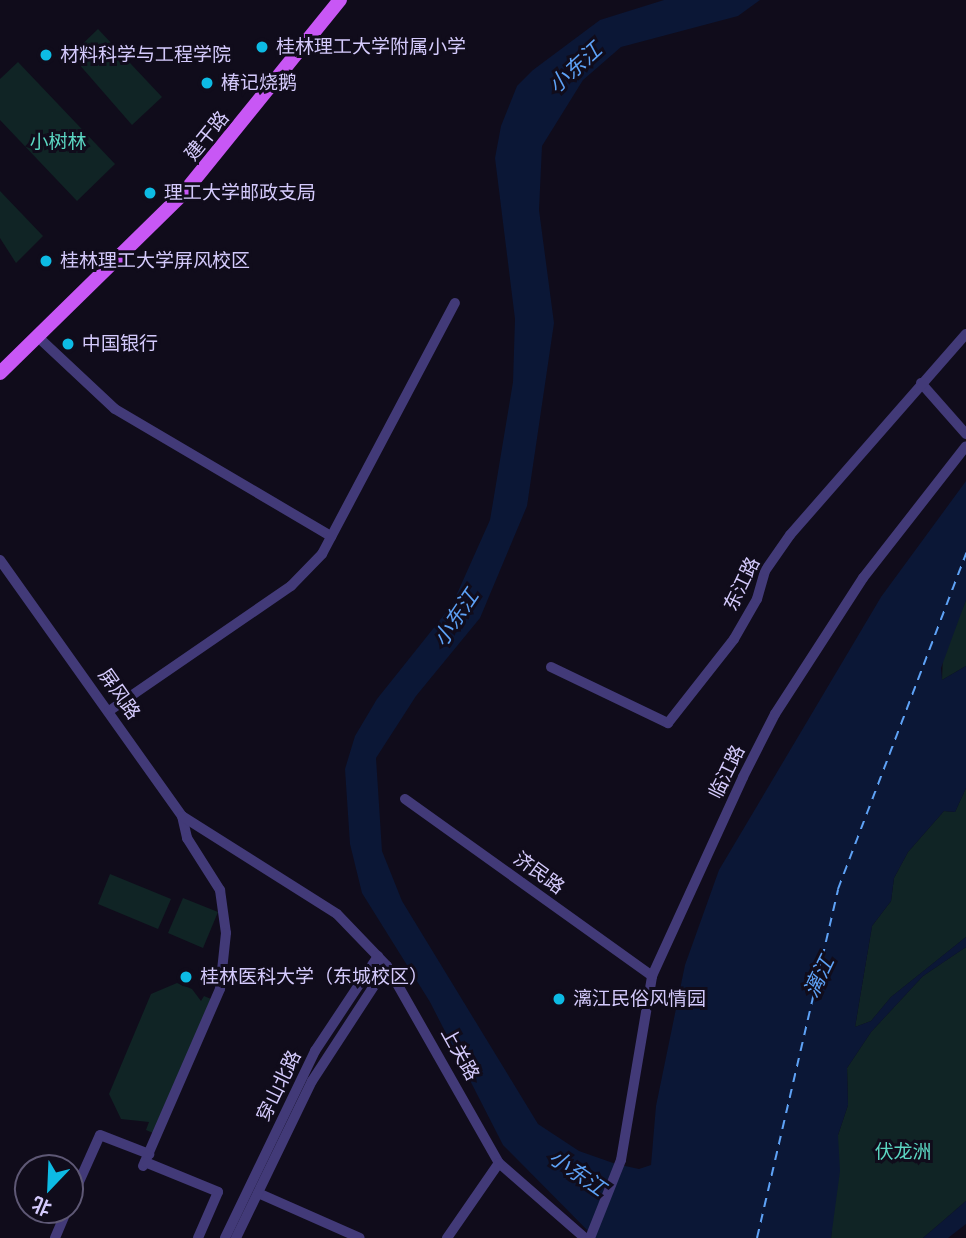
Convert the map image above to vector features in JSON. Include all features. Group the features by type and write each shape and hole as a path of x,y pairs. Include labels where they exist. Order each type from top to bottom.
{"main road":[{"name":"建干路","path":"0,373 201,173 340,0"}],"street":[{"path":"109,711 291,586 331,536 455,303"},
{"name":"东江路","path":"551,667 668,723 734,639 757,599 765,571 790,535 966,334"},
{"path":"38,337 115,409 331,536"},
{"path":"921,383 966,434"},
{"name":"临江路","path":"588,1238 621,1160 652,976 775,714 863,578 966,446"},
{"name":"屏风路","path":"0,560 182,816 187,838 220,890 225,910 224,971 220,989 146,1161"},
{"name":"济民路","path":"405,799 652,976"},
{"name":"上关路","path":"182,816 317,898 387,965 499,1163 588,1238"},
{"name":"穿山北路","path":"225,1238 312,1057 378,956"},
{"name":"穿山北路","path":"236,1238 312,1081 387,965"},
{"path":"84,1171 100,1135 146,1161 218,1192 198,1238"},
{"path":"447,1238 499,1163"},
{"path":"258,1193 360,1238"}],"green space":[{"path":"98,29 162,97 132,125 71,55"},
{"name":"小树林","path":"18,62 115,164 77,201 0,120 0,79"},
{"path":"0,191 43,236 16,263 0,238"},
{"path":"966,600 966,666 942,680 943,655"},
{"path":"966,788 966,937 891,997 871,1021 855,1027 872,926 891,901 894,878 908,852 944,811 955,812"},
{"path":"110,874 171,899 158,929 98,904"},
{"path":"183,898 218,912 203,948 168,933"},
{"name":"伏龙洲","path":"966,947 966,1201 923,1238 831,1238 838,1135 848,1105 847,1068 871,1032 923,976"},
{"path":"177,983 192,989 201,1001 204,996 211,999 153,1133 146,1130 149,1122 121,1119 109,1094 151,994"}],"water":[{"path":"664,0 760,0 738,16 621,47 583,80 542,146 539,210 554,323 527,506 480,618 416,696 376,758 382,851 402,901 538,1124 579,1151 639,1169 651,1165 656,1106 685,965 719,870 881,597 966,481 966,600 941,668 942,680 966,666 966,788 955,812 944,811 908,852 894,878 891,901 872,926 855,1027 871,1021 891,997 966,937 966,947 923,976 871,1032 847,1068 848,1105 838,1135 840,1171 831,1238 595,1238 503,1145 430,1002 362,893 350,844 345,769 355,736 377,699 452,605 490,520 513,382 515,319 495,158 501,126 517,86 533,70 600,20"},
{"path":"966,1201 966,1224 948,1238 923,1238"}],"ferry route":[{"path":"757,1238 838,889 966,553"}],"place":[{"name":"桂林理工大学附属小学","path":"262,47"},
{"name":"材料科学与工程学院","path":"46,55"},
{"name":"椿记烧鹅","path":"207,83"},
{"name":"理工大学邮政支局","path":"150,193"},
{"name":"桂林理工大学屏风校区","path":"46,261"},
{"name":"中国银行","path":"68,344"},
{"name":"桂林医科大学（东城校区）","path":"186,977"},
{"name":"漓江民俗风情园","path":"559,999"}],"water label":[{"name":"小东江","path":"575,68"},
{"name":"小东江","path":"456,618"},
{"name":"漓江","path":"819,977"},
{"name":"小东江","path":"577,1173"}]}
